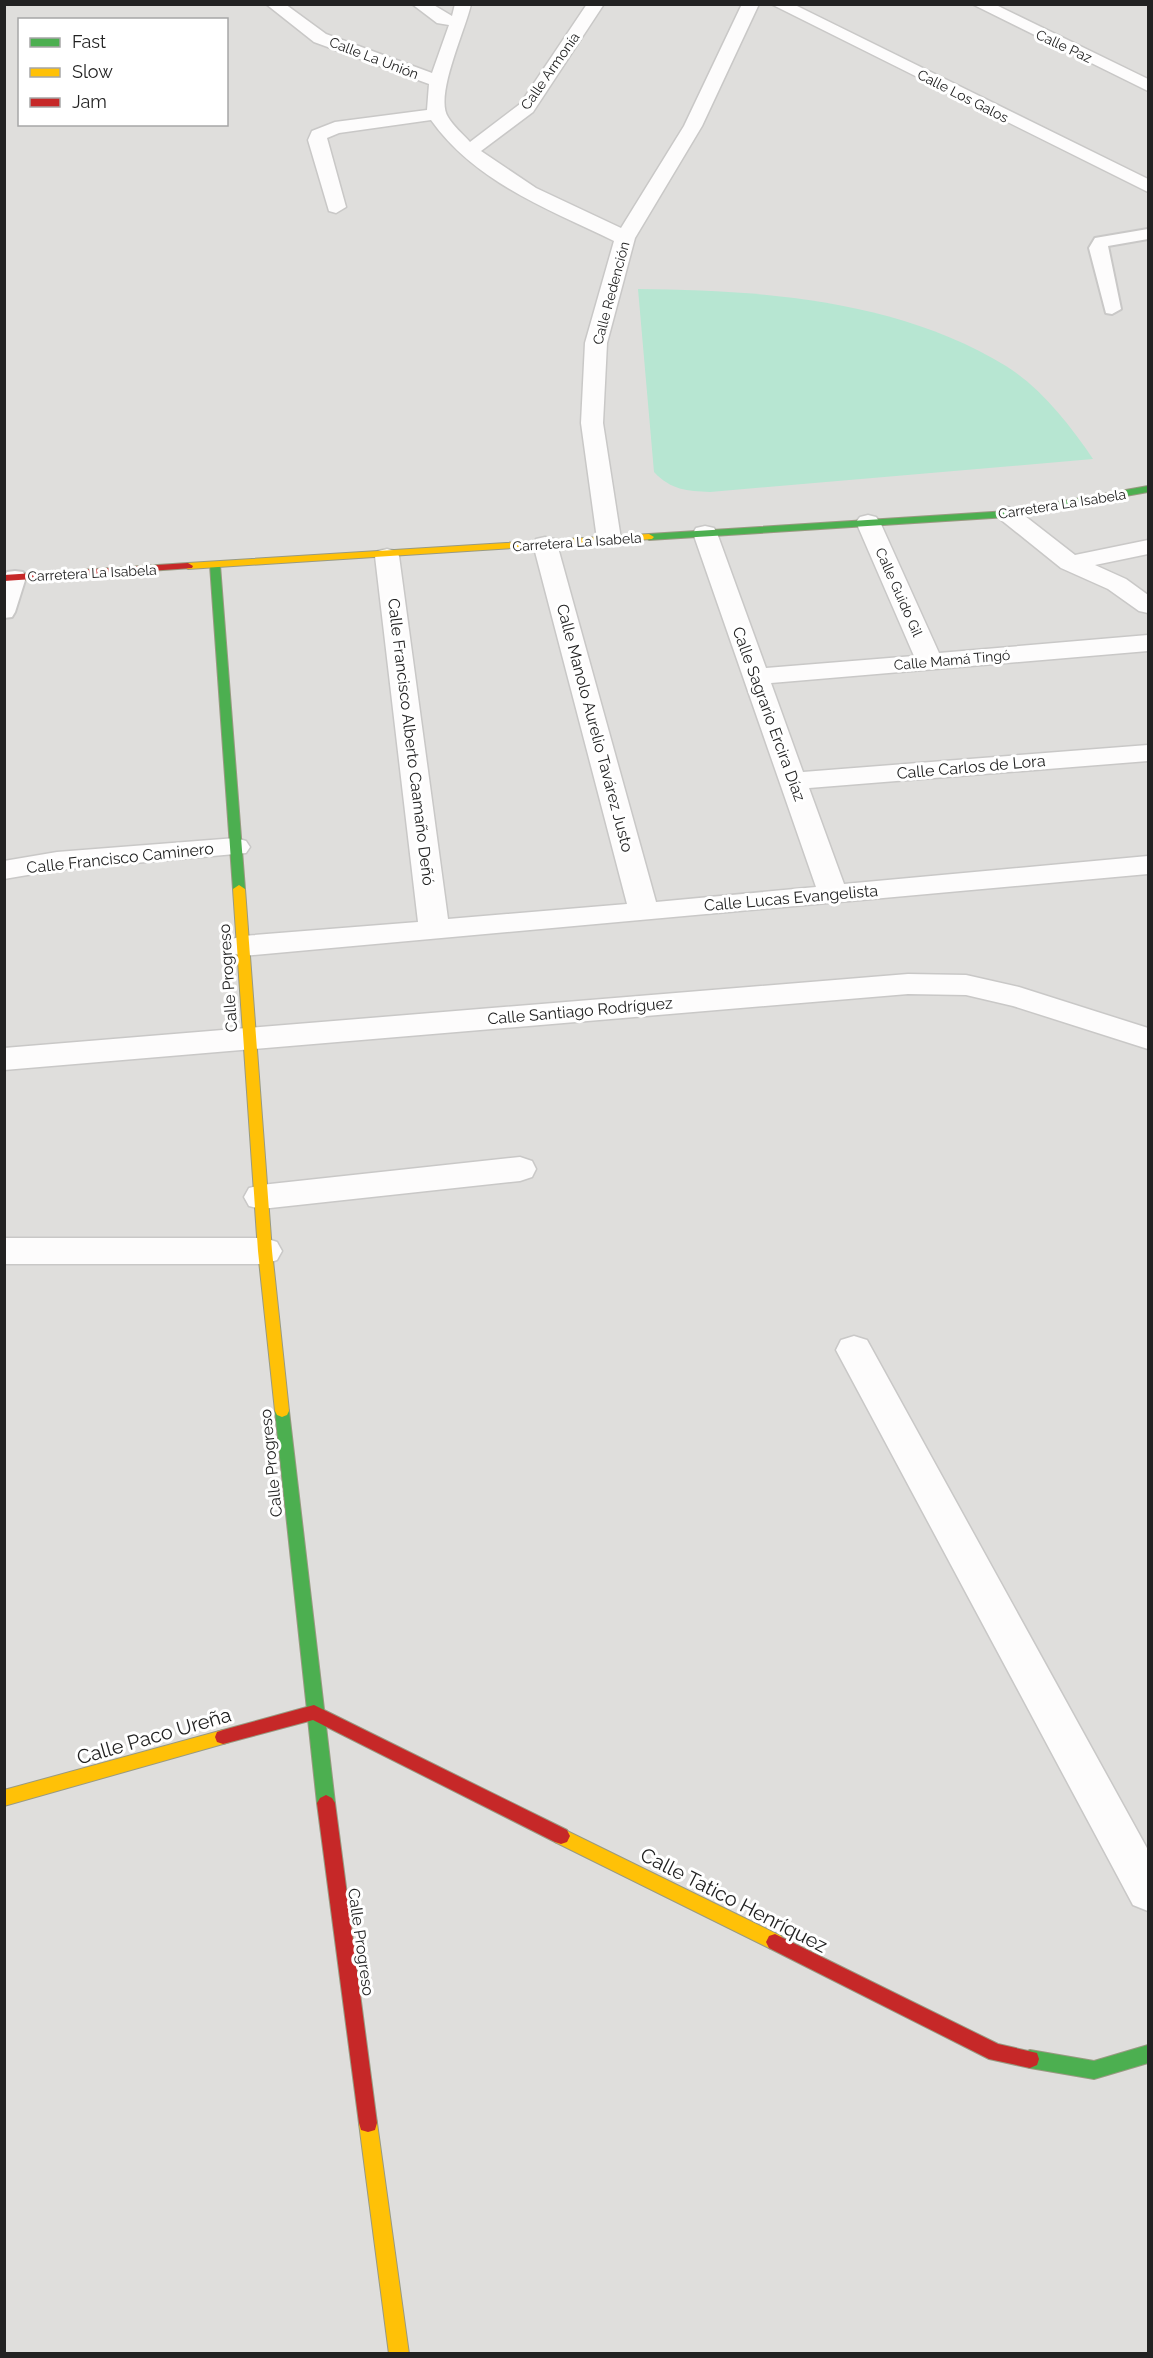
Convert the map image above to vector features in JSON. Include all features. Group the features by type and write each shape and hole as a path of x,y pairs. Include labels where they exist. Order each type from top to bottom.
{"street":[{"name":"Calle La Unión","path":"274,4 320,38 437,81 436,114"},
{"path":"420,4 443,19 462,13"},
{"name":"Calle Armonía","path":"468,152 527,108 596,4"},
{"name":"Calle Redención","path":"609,539 592,423 596,343 625,238 693,126 751,4"},
{"name":"Calle Los Galos","path":"779,4 1149,186"},
{"name":"Calle Paz","path":"980,4 1149,86"},
{"path":"437,81 462,13"},
{"path":"336,207 317,141 319,135 335,128 436,114 468,152 492,171 625,238"},
{"name":"Carretera La Isabela","path":"10,578 387,556 609,539 1008,514 1149,489"},
{"path":"1008,514 1070,563 1117,584 1149,606"},
{"name":"Calle Guido Gil","path":"868,522 930,662"},
{"name":"Calle Sagrario Ercira Díaz","path":"705,533 833,894"},
{"name":"Calle Manolo Aurelio Tavárez Justo","path":"545,544 644,912"},
{"path":"1070,563 1149,547"},
{"name":"Calle Francisco Alberto Caamaño Deñó","path":"387,556 434,928"},
{"path":"1070,563 1089,591 1149,632"},
{"name":"Calle Progreso","path":"215,565 265,1251 314,1712 399,2354"},
{"name":"Calle Mamá Tingó","path":"756,677 1149,644"},
{"name":"Calle Carlos de Lora","path":"793,781 1149,753"},
{"name":"Calle Francisco Caminero","path":"4,870 57,861 236,847"},
{"name":"Calle Lucas Evangelista","path":"243,946 644,912 1149,865"},
{"name":"Calle Santiago Rodríguez","path":"4,1059 908,984 966,985 1019,996 1149,1039"},
{"path":"261,1197 520,1169"},
{"path":"4,1251 265,1251"},
{"path":"854,1350 1149,1891"},
{"name":"Calle Paco Ureña","path":"4,1798 314,1712"},
{"name":"Calle Tatico Henríquez","path":"314,1712 996,2053 1094,2070 1149,2054"}],"lane":[{"path":"1112,309 1098,248 1101,242 1115,238 1149,234"},
{"path":"4,612 10,578"}],"shaded area":[{"path":"5,5 1148,5 1148,2353 5,2353"}],"green space":[{"path":"638,289 780,296 875,313 920,326 964,344 1019,375 1054,408 1093,459 710,492 673,486 654,472"}],"traffic: fast":[{"path":"649,537 1008,514 1148,489"},
{"path":"215,565 239,889"},
{"path":"282,1411 326,1803"},
{"path":"1030,2059 1094,2070 1148,2054"}],"traffic: slow":[{"path":"188,566 649,537"},
{"path":"239,889 265,1251 282,1411"},
{"path":"4,1798 223,1737"},
{"path":"561,1836 775,1942"},
{"path":"368,2123 399,2354"}],"traffic: jam":[{"path":"4,578 188,566"},
{"path":"223,1737 314,1712 561,1836"},
{"path":"326,1803 368,2123"},
{"path":"775,1942 996,2053 1030,2059"}]}
